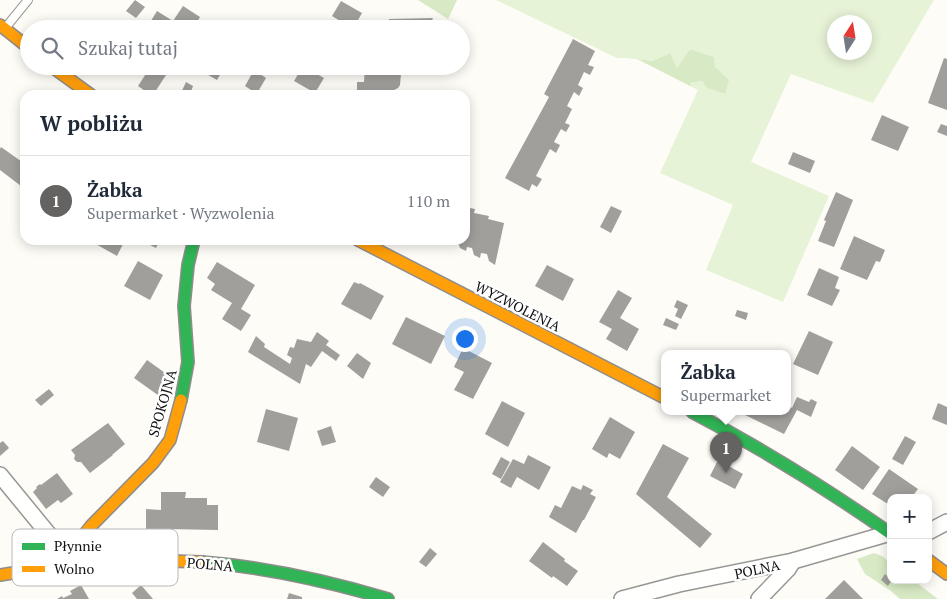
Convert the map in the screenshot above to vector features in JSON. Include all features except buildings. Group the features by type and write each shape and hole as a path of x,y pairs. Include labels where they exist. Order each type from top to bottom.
{"street":[{"path":"2,27 20,41"},
{"path":"63,75 84,90"},
{"name":"SPOKOJNA","path":"89,529 153,463 170,440 181,400 188,362 184,306 188,265 193,245"},
{"name":"WYZWOLENIA","path":"368,245 661,396"},
{"path":"697,415 847,502 887,530"},
{"path":"0,475 44,529"},
{"path":"932,530 947,522"},
{"name":"POLNA","path":"622,599 679,584 793,561 887,534"},
{"path":"760,599 793,561"},
{"name":"POLNA","path":"178,562 234,565 278,572 354,589 388,599"},
{"path":"932,563 947,574"}],"lane":[{"path":"2,27 28,0"}],"green space":[{"path":"418,0 457,0 448,19"},
{"path":"496,0 934,0 873,103 791,74 751,162 829,196 783,302 706,270 733,205 660,173 698,90 692,87 690,83 702,81 707,88 725,94 715,67 714,57 690,49 677,68 669,53 652,61 617,58"},
{"path":"690,49 714,57 715,67 729,80 725,94 707,88 702,81 690,83 692,87 637,59 652,61 670,53 677,68"},
{"path":"874,553 882,556 887,560 887,584 918,584 938,599 900,599 865,574 857,559"}],"traffic: fast":[{"path":"181,400 188,362 184,306 188,265 193,245"},
{"path":"697,415 793,470 887,531"},
{"path":"202,562 249,567 296,576 388,599"}],"traffic: slow":[{"path":"0,25 20,41"},
{"path":"63,75 84,90"},
{"path":"368,245 661,396"},
{"path":"89,529 153,463 170,440 181,400"},
{"path":"178,561 202,562"},
{"path":"932,563 947,574"},
{"path":"0,575 12,573"}],"place":[{"name":"Żabka","path":"726,473"}]}
